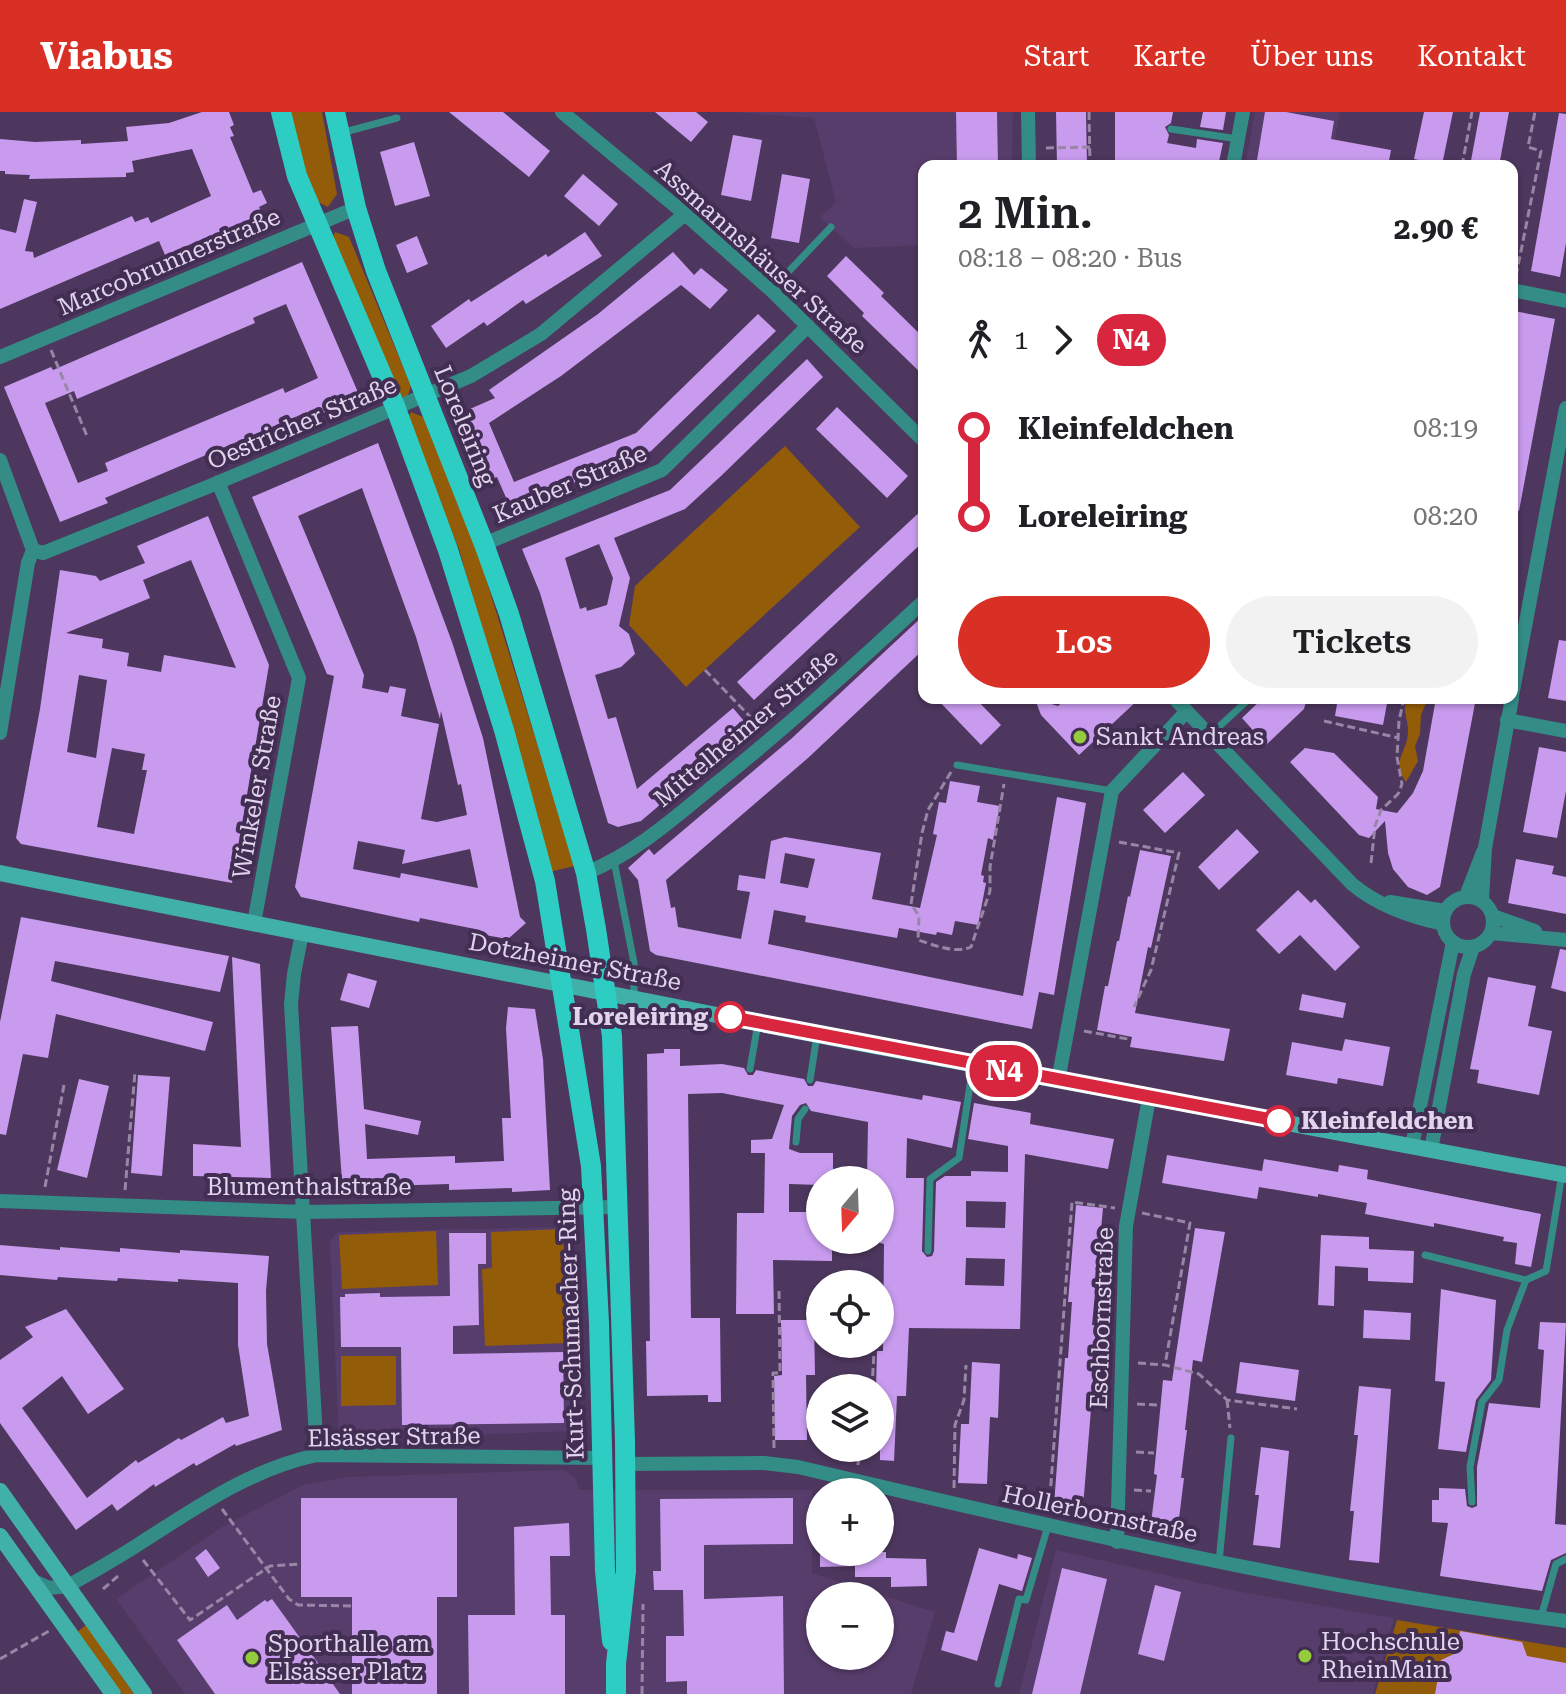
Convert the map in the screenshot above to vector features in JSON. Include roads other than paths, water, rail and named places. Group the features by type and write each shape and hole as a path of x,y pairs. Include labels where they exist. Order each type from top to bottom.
{"main road":[{"path":"281,112 297,176 395,406 448,550 511,756 545,881 561,984"},
{"name":"Loreleiring","path":"335,112 356,208 376,271 509,614 586,873 606,992"},
{"name":"Dotzheimer Straße","path":"0,873 817,1035 1564,1175"},
{"name":"Kurt-Schumacher-Ring","path":"561,984 586,1126 594,1207 607,1608 616,1664"},
{"name":"Kurt-Schumacher-Ring","path":"606,992 612,1036 625,1464 626,1571 616,1664 616,1694"},
{"path":"0,1491 144,1694"},
{"path":"0,1536 113,1694"}],"street":[{"name":"Assmannshäuser Straße","path":"562,112 771,290 918,435"},
{"path":"1028,112 1029,160"},
{"path":"1234,160 1243,112"},
{"name":"Marcobrunnerstraße","path":"0,357 356,208"},
{"name":"Oestricher Straße","path":"33,550 43,553 471,376 541,334 685,214"},
{"path":"1518,284 1566,301"},
{"name":"Kauber Straße","path":"484,544 662,470 808,326"},
{"path":"1518,665 1566,408"},
{"path":"0,460 33,550 28,563 0,733"},
{"name":"Winkeler Straße","path":"218,482 299,678 254,923"},
{"name":"Mittelheimer Straße","path":"586,873 614,861 648,840 771,740 918,606"},
{"path":"1180,704 1352,884 1380,903 1400,903 1444,918"},
{"path":"1510,704 1485,848 1482,900 1493,916 1566,940"},
{"path":"1058,1081 1112,791 1187,711"},
{"path":"1507,720 1566,731"},
{"path":"1466,896 1485,848"},
{"path":"1482,900 1466,896 1453,901 1444,918 1448,937 1462,947 1480,945 1491,933 1493,916"},
{"path":"302,933 291,1004 317,1455"},
{"path":"1491,933 1550,936"},
{"path":"1412,1146 1453,942"},
{"path":"1431,1150 1458,1005 1473,947"},
{"name":"Eschbornstraße","path":"1117,1542 1128,1210 1149,1098"},
{"name":"Blumenthalstraße","path":"0,1201 305,1212 617,1207"},
{"name":"Elsässer Straße","path":"68,1586 213,1496 299,1459 317,1455 602,1458"},
{"name":"Hollerbornstraße","path":"625,1464 774,1463 1117,1542 1378,1592 1566,1621"},
{"path":"30,1580 49,1588 68,1586"}],"lane":[{"path":"339,134 397,118"},
{"path":"1171,129 1238,139"},
{"path":"771,290 831,227"},
{"path":"1210,735 1244,704"},
{"path":"957,765 1112,791"},
{"path":"614,861 634,963 634,998"},
{"path":"750,1069 758,1023"},
{"path":"810,1080 817,1035"},
{"path":"928,1251 930,1179 959,1158 973,1065"},
{"path":"796,1142 798,1119 805,1109"},
{"path":"1425,1255 1526,1280 1546,1271 1564,1175"},
{"path":"1472,1502 1470,1467 1482,1402 1499,1380 1507,1330 1526,1280"},
{"path":"1219,1562 1231,1438"},
{"path":"998,1684 1019,1599 1026,1600 1048,1526"},
{"path":"1541,1617 1556,1564 1566,1559"}],"place":[{"name":"Sankt Andreas","path":"1080,737"},
{"name":"Loreleiring","path":"730,1017"},
{"name":"Kleinfeldchen","path":"1279,1121"},
{"name":"Hochschule RheinMain","path":"1305,1656"},
{"name":"Sporthalle am Elsässer Platz","path":"252,1658"}]}
